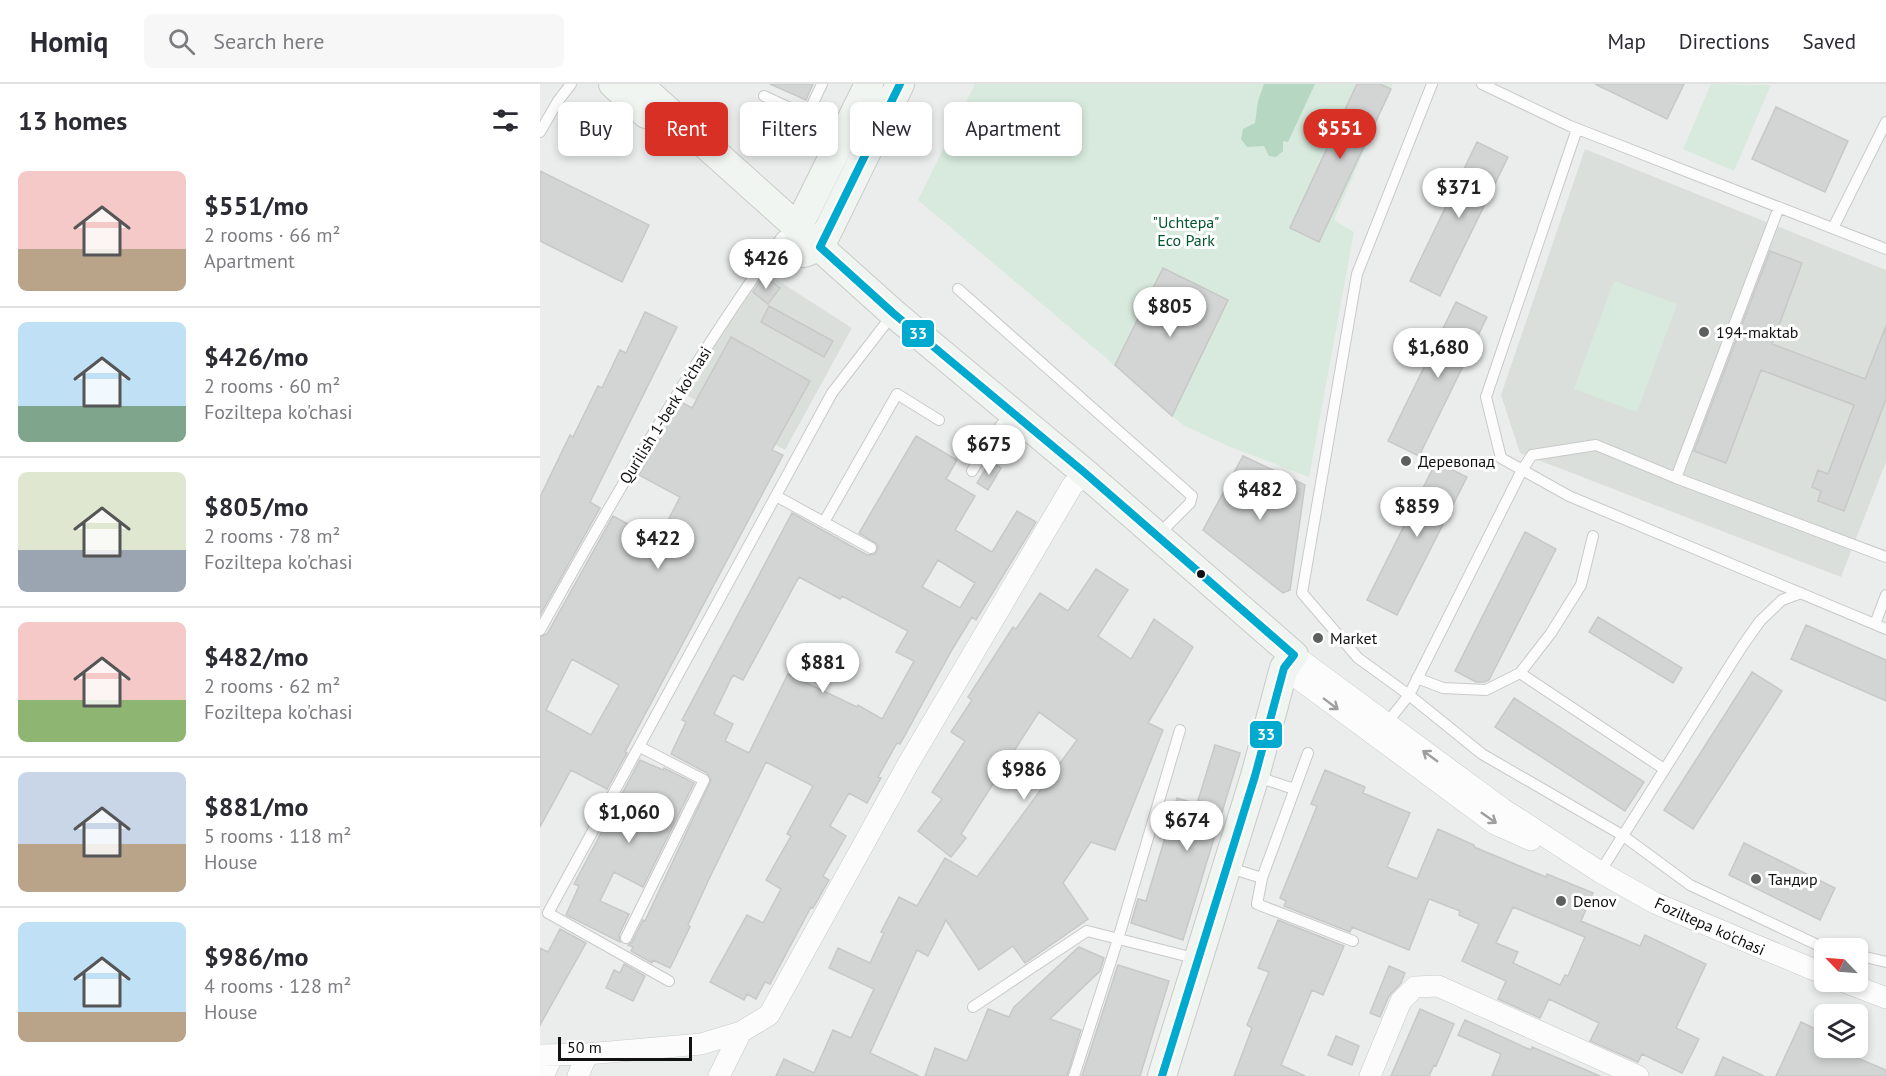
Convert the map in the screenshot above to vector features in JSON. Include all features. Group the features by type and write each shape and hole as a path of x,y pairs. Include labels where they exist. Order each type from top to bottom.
{"main road":[{"name":"Foziltepa ko'chasi","path":"613,84 800,241 1289,662"},
{"path":"800,241 869,84"},
{"path":"800,241 900,84"},
{"name":"Foziltepa ko'chasi","path":"646,87 800,241"},
{"name":"Foziltepa ko'chasi","path":"888,319 1001,425 1156,536 1289,662"},
{"path":"1162,1076 1289,662"}],"street":[{"path":"543,1076 547,1055 587,1054 701,1044 741,1032 769,1015 908,764 1079,480"},
{"name":"Foziltepa ko'chasi","path":"1289,662 1385,724 1503,809 1600,872 1654,903 1814,970"},
{"name":"Foziltepa ko'chasi","path":"1289,662 1495,824 1600,872"},
{"path":"1370,1076 1401,1002 1415,987 1438,986 1638,1076"},
{"path":"1868,991 1886,998"},
{"path":"719,1076 741,1032"},
{"path":"578,1076 587,1054"}],"lane":[{"path":"540,132 571,84"},
{"path":"764,96 807,116 822,84"},
{"path":"1432,84 1357,274 1302,593 1358,658 1409,695 1482,754 1622,835 1690,885 1814,943"},
{"path":"1482,84 1576,129 1886,249"},
{"path":"1833,228 1886,122"},
{"path":"1576,129 1486,397 1501,458 1569,496 1886,628"},
{"path":"1676,478 1779,207"},
{"name":"Qurilish 1-berk ko'chasi","path":"540,630 610,503 733,305 800,241"},
{"path":"958,289 1192,496 1190,503 1156,536"},
{"path":"669,981 548,913 832,393 888,319"},
{"path":"824,522 897,394 939,420"},
{"path":"972,471 1001,425"},
{"path":"1385,724 1409,695 1522,470 1532,455 1596,445 1886,558"},
{"path":"776,496 871,548"},
{"path":"1417,678 1443,688 1486,690 1520,673 1551,633 1581,585 1593,536"},
{"path":"1600,872 1716,685 1761,621 1782,600 1801,593"},
{"path":"1875,624 1886,595"},
{"path":"1520,673 1664,769"},
{"path":"1074,1076 1118,939 1180,730"},
{"path":"626,938 704,780 640,747"},
{"path":"1308,753 1262,878 1257,904 1353,941"},
{"path":"1255,776 1294,789"},
{"path":"1226,866 1262,878"},
{"path":"972,1007 1087,931 1198,959"},
{"path":"1868,958 1886,962"}],"shaded area":[{"path":"1264,84 1315,84 1288,142 1283,141 1283,151 1276,157 1269,156 1264,146 1247,147 1241,139 1243,129 1255,123 1258,101"},
{"name":"194-maktab","path":"1585,149 1886,270 1886,462 1841,577 1520,453 1501,395"},
{"path":"760,269 852,328 785,450 683,393"}],"green space":[{"name":"\"Uchtepa\" Eco Park","path":"975,84 1393,84 1334,220 1354,232 1309,477 1228,446 1183,425 918,200 944,147 944,156 1082,156 1082,102 966,102"},
{"path":"1711,84 1771,85 1734,171 1683,149"},
{"path":"1614,281 1677,304 1637,412 1574,389"}],"building":[{"path":"770,84 813,84 806,100"},
{"path":"1357,84 1380,84 1391,89 1319,242 1290,228"},
{"path":"1595,84 1684,84 1667,119"},
{"path":"1776,107 1848,141 1825,192 1752,159"},
{"path":"1477,142 1508,157 1440,296 1410,281"},
{"path":"540,171 649,225 622,282 540,241"},
{"path":"1770,251 1802,263 1772,344 1865,379 1886,326 1886,399 1844,511 1818,501 1821,491 1812,487 1818,470 1828,474 1854,405 1761,370 1726,463 1694,451"},
{"path":"1163,268 1228,300 1172,416 1115,365"},
{"path":"764,276 780,288 768,304 753,292"},
{"path":"1456,302 1487,317 1419,456 1388,441"},
{"path":"769,306 833,341 824,357 761,322"},
{"path":"645,312 677,327 590,502 600,508 540,615 540,497 570,435 573,437 598,386 602,388 620,350 626,353"},
{"path":"731,337 810,381 772,450 783,455 607,789 571,770 540,827 540,637 547,634 613,516 658,540 680,497 639,475 681,402 692,408","holes":["572,659 619,685 591,735 546,710"]},
{"path":"916,436 957,460 946,479 975,496 955,530 992,552 1017,511 1036,522 976,620 972,617 953,648 900,744 897,743 878,777 881,778 867,803 849,793 830,826 846,836 823,876 829,880 813,908 811,907 770,984 765,982 756,999 747,994 744,1000 710,982 747,915 763,923 781,889 766,880 791,836 787,834 813,786 766,762 709,879 688,925 690,927 670,968 653,960 652,963 631,951 633,947 628,945 632,942 643,920 645,921 711,780 707,773 671,754 686,722 682,720 792,513 867,555 875,554 877,544 859,533","holes":["938,560 975,583 960,608 922,587","799,577 840,599 842,596 908,631 896,652 914,661 882,719 858,705 857,707 788,674 749,753 725,741 733,724 714,714 733,675 743,680"]},
{"path":"1243,456 1305,485 1290,590 1283,593 1203,530"},
{"path":"990,461 1001,468 988,490 977,483"},
{"path":"1436,462 1467,477 1397,615 1367,600"},
{"path":"1525,532 1556,549 1489,680 1476,682 1455,671"},
{"path":"1096,569 1128,590 1098,636 1131,659 1154,619 1193,647 1148,723 1163,730 1115,850 1091,842 1063,883 1088,919 1025,963 1013,946 979,970 946,920 928,956 917,950 870,1053 919,1076 776,1076 784,1059 814,1073 833,1030 851,1038 874,989 829,968 838,948 870,963 884,933 881,932 899,897 917,906 945,858 977,877 1077,740 1039,712 961,834 966,838 951,857 918,831 942,799 932,792 965,741 951,732 972,700 968,697 1013,627 1016,629 1040,593 1068,611"},
{"path":"1598,617 1682,668 1673,683 1589,632"},
{"path":"1806,625 1886,660 1886,701 1791,659"},
{"path":"1752,672 1782,691 1693,829 1664,810"},
{"path":"1514,698 1644,782 1625,811 1495,727"},
{"path":"1215,745 1240,753 1183,940 1131,923 1138,899 1146,901 1177,798 1197,804"},
{"path":"640,760 663,770 664,768 694,783 643,887 614,872 600,901 629,914 619,935 620,942 566,915 579,886 574,884"},
{"path":"1325,770 1365,787 1363,793 1410,813 1387,867 1417,879 1438,829 1474,847 1546,877 1547,874 1593,893 1581,921 1640,946 1645,935 1706,964 1676,1028 1699,1039 1682,1073 1642,1054 1638,1062 1590,1041 1599,1023 1549,999 1540,1018 1498,999 1506,981 1462,961 1479,924 1459,915 1460,911 1429,899 1409,950 1352,927 1350,932 1284,906 1286,901 1280,898 1317,806 1311,804","holes":["1513,907 1585,937 1568,976 1565,975 1560,985 1513,963 1518,952 1496,943"]},
{"path":"1744,843 1835,888 1820,920 1729,875"},
{"path":"1278,920 1344,946 1323,995 1312,990 1281,1065 1305,1076 1234,1076 1252,1028 1247,1025 1269,972 1258,968"},
{"path":"560,929 586,943 540,1025 540,948 548,952"},
{"path":"1079,947 1104,958 1100,971 1050,1019 1081,1030 1067,1076 925,1076 935,1048 967,1061 988,1009 1009,1017 1014,1007"},
{"path":"624,964 645,976 633,1001 606,988 614,970 620,973"},
{"path":"1118,965 1169,981 1140,1076 1082,1076"},
{"path":"1389,966 1405,973 1401,983 1389,996 1380,1017 1370,1013"},
{"path":"1420,1009 1454,1024 1436,1066 1434,1065 1429,1076 1391,1076"},
{"path":"1465,1020 1531,1050 1532,1047 1600,1076 1492,1076 1501,1054 1458,1035"},
{"path":"1801,1022 1814,1028 1814,1058 1857,1058 1886,1070 1886,1076 1776,1076"},
{"path":"1336,1036 1359,1046 1352,1065 1328,1055"},
{"path":"1723,1057 1764,1076 1715,1076"}],"transit line":[{"name":"33","path":"900,84 820,247 893,313 1085,473 1294,655 1284,668 1255,776 1162,1076"}],"place":[{"name":"194-maktab","path":"1704,332"},
{"name":"Деревопад","path":"1406,461"},
{"name":"Market","path":"1318,638"},
{"name":"Тандир","path":"1756,879"},
{"name":"Denov","path":"1561,901"}]}
